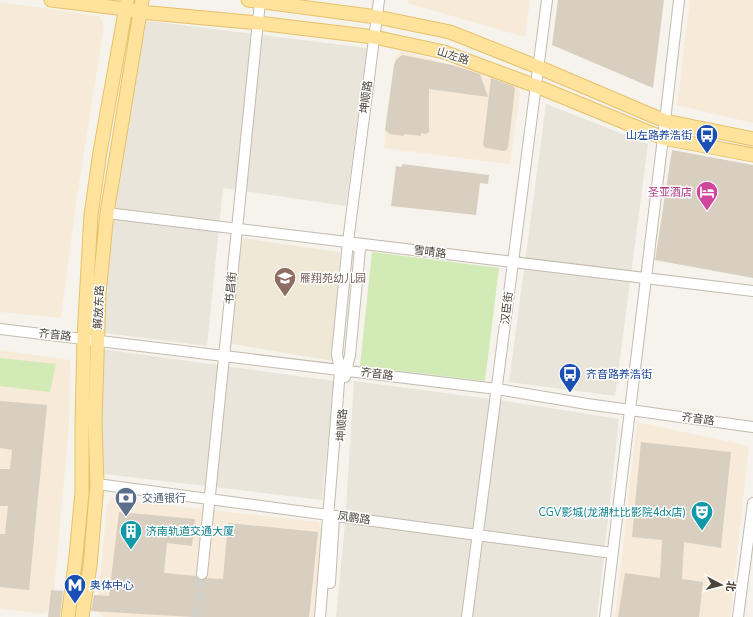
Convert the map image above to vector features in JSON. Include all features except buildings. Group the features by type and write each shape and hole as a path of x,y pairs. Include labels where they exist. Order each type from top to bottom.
{"main road":[{"name":"山左路","path":"51,0 127,4 258,23 374,37 444,52 536,86 663,138 753,155"},
{"name":"山左路","path":"254,1 377,17 450,32 538,67 665,121 753,139"},
{"name":"解放东路","path":"82,617 90,566 97,484 90,339 91,215 100,152 127,4"},
{"name":"解放东路","path":"68,617 82,493 82,424 90,339 99,294 107,213 141,6"}],"street":[{"name":"坤顺路","path":"320,617 331,515 343,370 337,354 348,242 379,0"},
{"name":"汉臣街","path":"467,617 547,0"},
{"path":"605,617 663,138 678,0"},
{"name":"书昌街","path":"202,574 258,23 254,1"},
{"name":"雪晴路","path":"107,213 753,291"},
{"name":"齐音路","path":"0,329 497,389 630,410 753,427"},
{"name":"凤鹏路","path":"97,484 612,553"},
{"path":"738,617 753,503"},
{"name":"坤顺路","path":"327,617 331,515"}],"shaded area":[{"path":"408,0 530,0 525,37 407,3"},
{"path":"690,0 753,0 753,123 677,105"},
{"path":"0,2 99,16 104,25 76,203 61,318 0,312"},
{"path":"141,20 367,48 346,206 223,188 207,346 97,332"},
{"path":"401,51 516,82 520,93 510,164 384,148 395,57"},
{"path":"546,104 648,144 615,396 509,382"},
{"name":"雁翔苑幼儿园","path":"242,238 340,252 333,361 227,343"},
{"path":"101,349 334,381 322,500 96,473"},
{"path":"0,350 70,360 69,426 53,601 52,607 41,614 0,608"},
{"path":"354,381 505,401 619,419 597,617 336,617 345,524"},
{"path":"637,422 749,446 730,617 615,617"},
{"path":"112,499 318,522 322,528 314,617 104,617 97,612 107,505"}],"green space":[{"path":"372,252 499,268 485,381 360,366"},
{"path":"0,358 56,364 50,392 0,386"}],"tunnel":[{"path":"197,617 202,574"}],"place":[{"name":"山左路养浩街","path":"707,154"},
{"name":"圣亚酒店","path":"707,212"},
{"name":"雁翔苑幼儿园","path":"285,298"},
{"name":"齐音路养浩街","path":"570,394"},
{"name":"交通银行","path":"126,518"},
{"name":"CGV影城(龙湖杜比影院4dx店)","path":"702,532"},
{"name":"济南轨道交通大厦","path":"131,550"},
{"name":"奥体中心","path":"75,604"}]}
